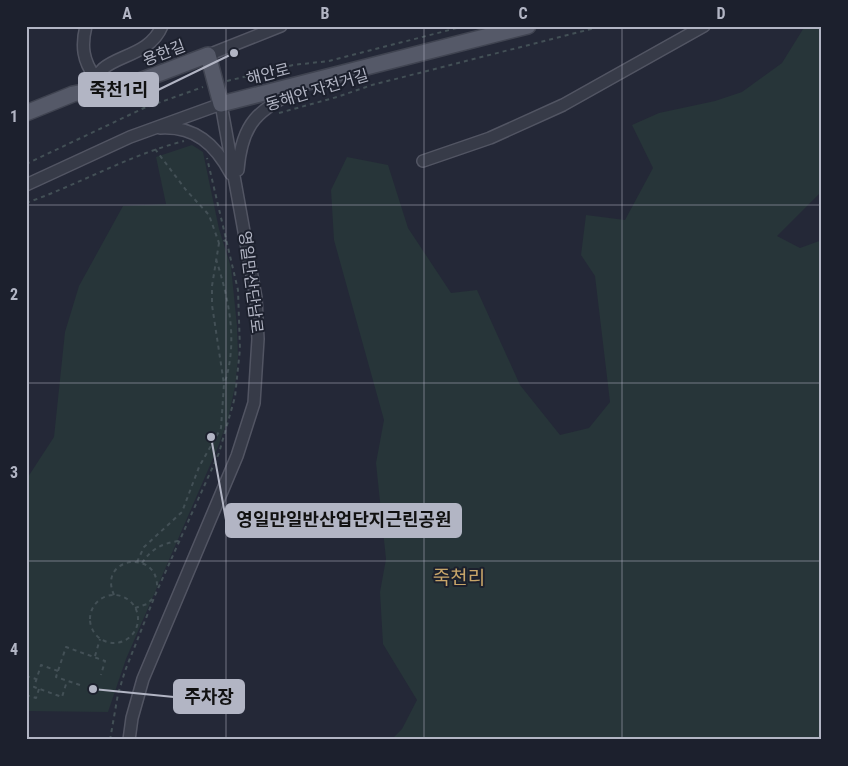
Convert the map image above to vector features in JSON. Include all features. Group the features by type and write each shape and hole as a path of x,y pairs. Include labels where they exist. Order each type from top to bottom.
{"main road":[{"name":"해안로","path":"221,104 528,26"},
{"name":"용한길","path":"26,113 94,84 137,82 208,55 221,104"}],"street":[{"path":"86,26 83,47 84,56 94,84"},
{"path":"94,84 101,69 150,43 162,26"},
{"path":"208,55 281,26"},
{"path":"423,161 490,138 563,105 704,26"},
{"path":"236,185 240,145 251,123 273,104 314,80"},
{"name":"해안로","path":"26,185 151,128 221,104"},
{"name":"영일만산단남로","path":"129,740 132,718 143,679 237,456 254,403 258,339 256,298 221,104"},
{"path":"151,128 184,129 201,140 217,152 236,185"}],"path":[{"name":"동해안 자전거길","path":"26,164 144,108 216,84 293,65 329,61 465,26"},
{"name":"동해안 자전거길","path":"277,114 372,85 603,26"},
{"path":"26,203 102,170 135,159 155,148 188,140 201,140 238,290 240,349 235,397 219,453 156,593 118,694 110,740"},
{"path":"155,148 186,190 209,215 219,243 212,305 224,384"},
{"path":"219,243 226,240"},
{"path":"137,562 144,547 175,520 188,502 199,467 221,428 224,384 230,358 231,321 228,300 216,258"},
{"path":"142,563 152,551 160,546 180,541"},
{"path":"114,596 111,582 113,574 124,563 142,563 152,571 156,578 156,593 146,604 134,608"},
{"path":"114,596 126,599 134,608 138,618 137,626 129,638 114,643 100,639 91,626 91,610 102,598 114,596"},
{"path":"94,657 100,639"},
{"path":"80,685 56,677 66,647 105,660 100,675"},
{"path":"58,671 41,665 34,687 62,697 67,681"},
{"path":"26,676 37,679"},
{"path":"26,695 36,698 39,689"}],"shaded area":[{"path":"805,26 822,26 822,191 777,236 800,248 822,240 822,740 391,740 402,729 417,700 383,644 380,592 386,559 376,463 384,420 334,240 331,190 347,157 388,165 408,228 451,293 477,290 520,385 560,435 589,428 610,402 595,276 581,255 586,215 625,220 653,168 632,125 659,113 715,101 742,92 782,63"},
{"path":"192,145 203,152 219,229 231,267 238,357 235,387 228,419 218,447 126,659 108,712 26,711 26,480 54,437 65,332 79,286 123,206 166,204 156,157"}],"place":[{"name":"죽천1리","path":"234,53"},
{"name":"영일만일반산업단지근린공원","path":"211,437"},
{"name":"주차장","path":"93,689"}],"district":[{"name":"죽천리","path":"459,577"}]}
